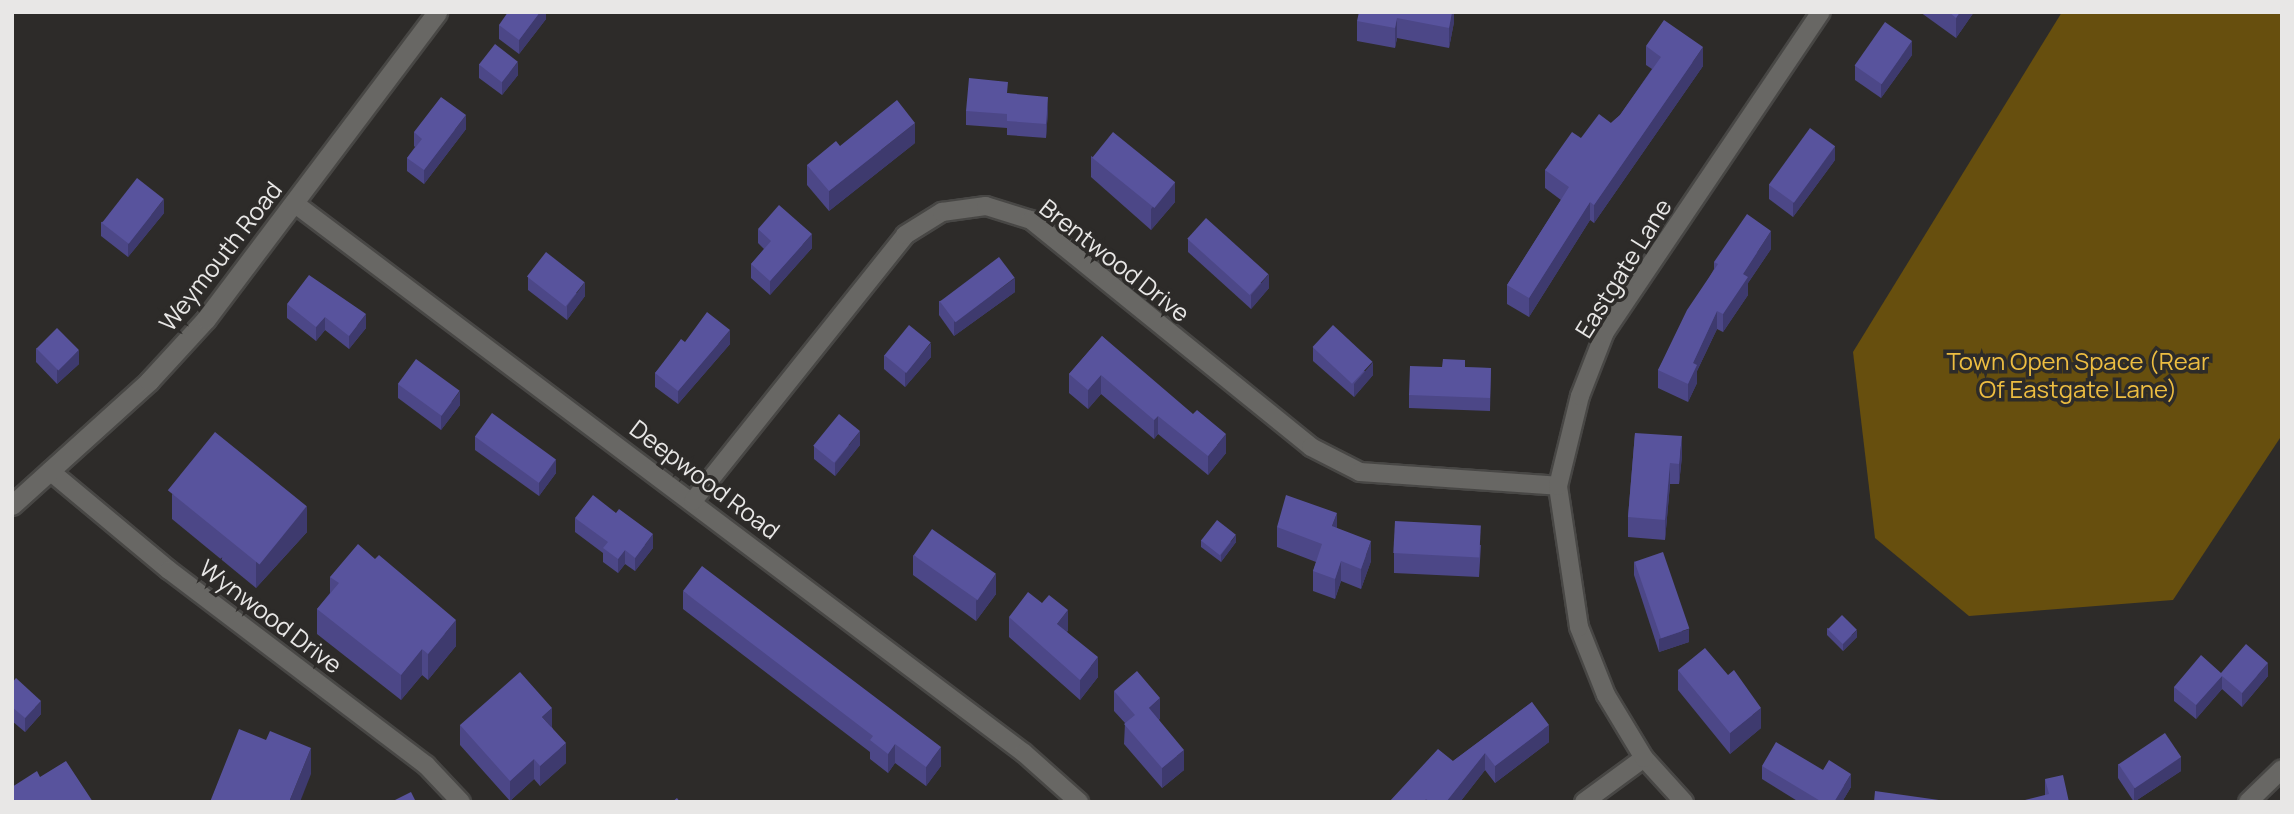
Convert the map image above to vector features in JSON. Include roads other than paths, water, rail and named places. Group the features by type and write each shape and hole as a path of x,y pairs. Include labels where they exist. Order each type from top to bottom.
{"street":[{"name":"Weymouth Road","path":"12,505 149,381 198,327 436,12"},
{"name":"Eastgate Lane","path":"1684,802 1644,758 1606,695 1579,627 1558,486 1580,397 1605,332 1821,12"},
{"name":"Deepwood Road","path":"294,203 1024,753 1079,802"},
{"name":"Brentwood Drive","path":"693,501 905,234 942,212 986,206 1031,220 1311,447 1360,472 1558,486"},
{"name":"Wynwood Drive","path":"50,471 169,570 426,765 461,802"},
{"path":"1584,802 1644,758"},
{"path":"2248,802 2282,769"}],"park label":[{"name":"Town Open Space (Rear Of Eastgate Lane)","path":"2078,375"}]}
